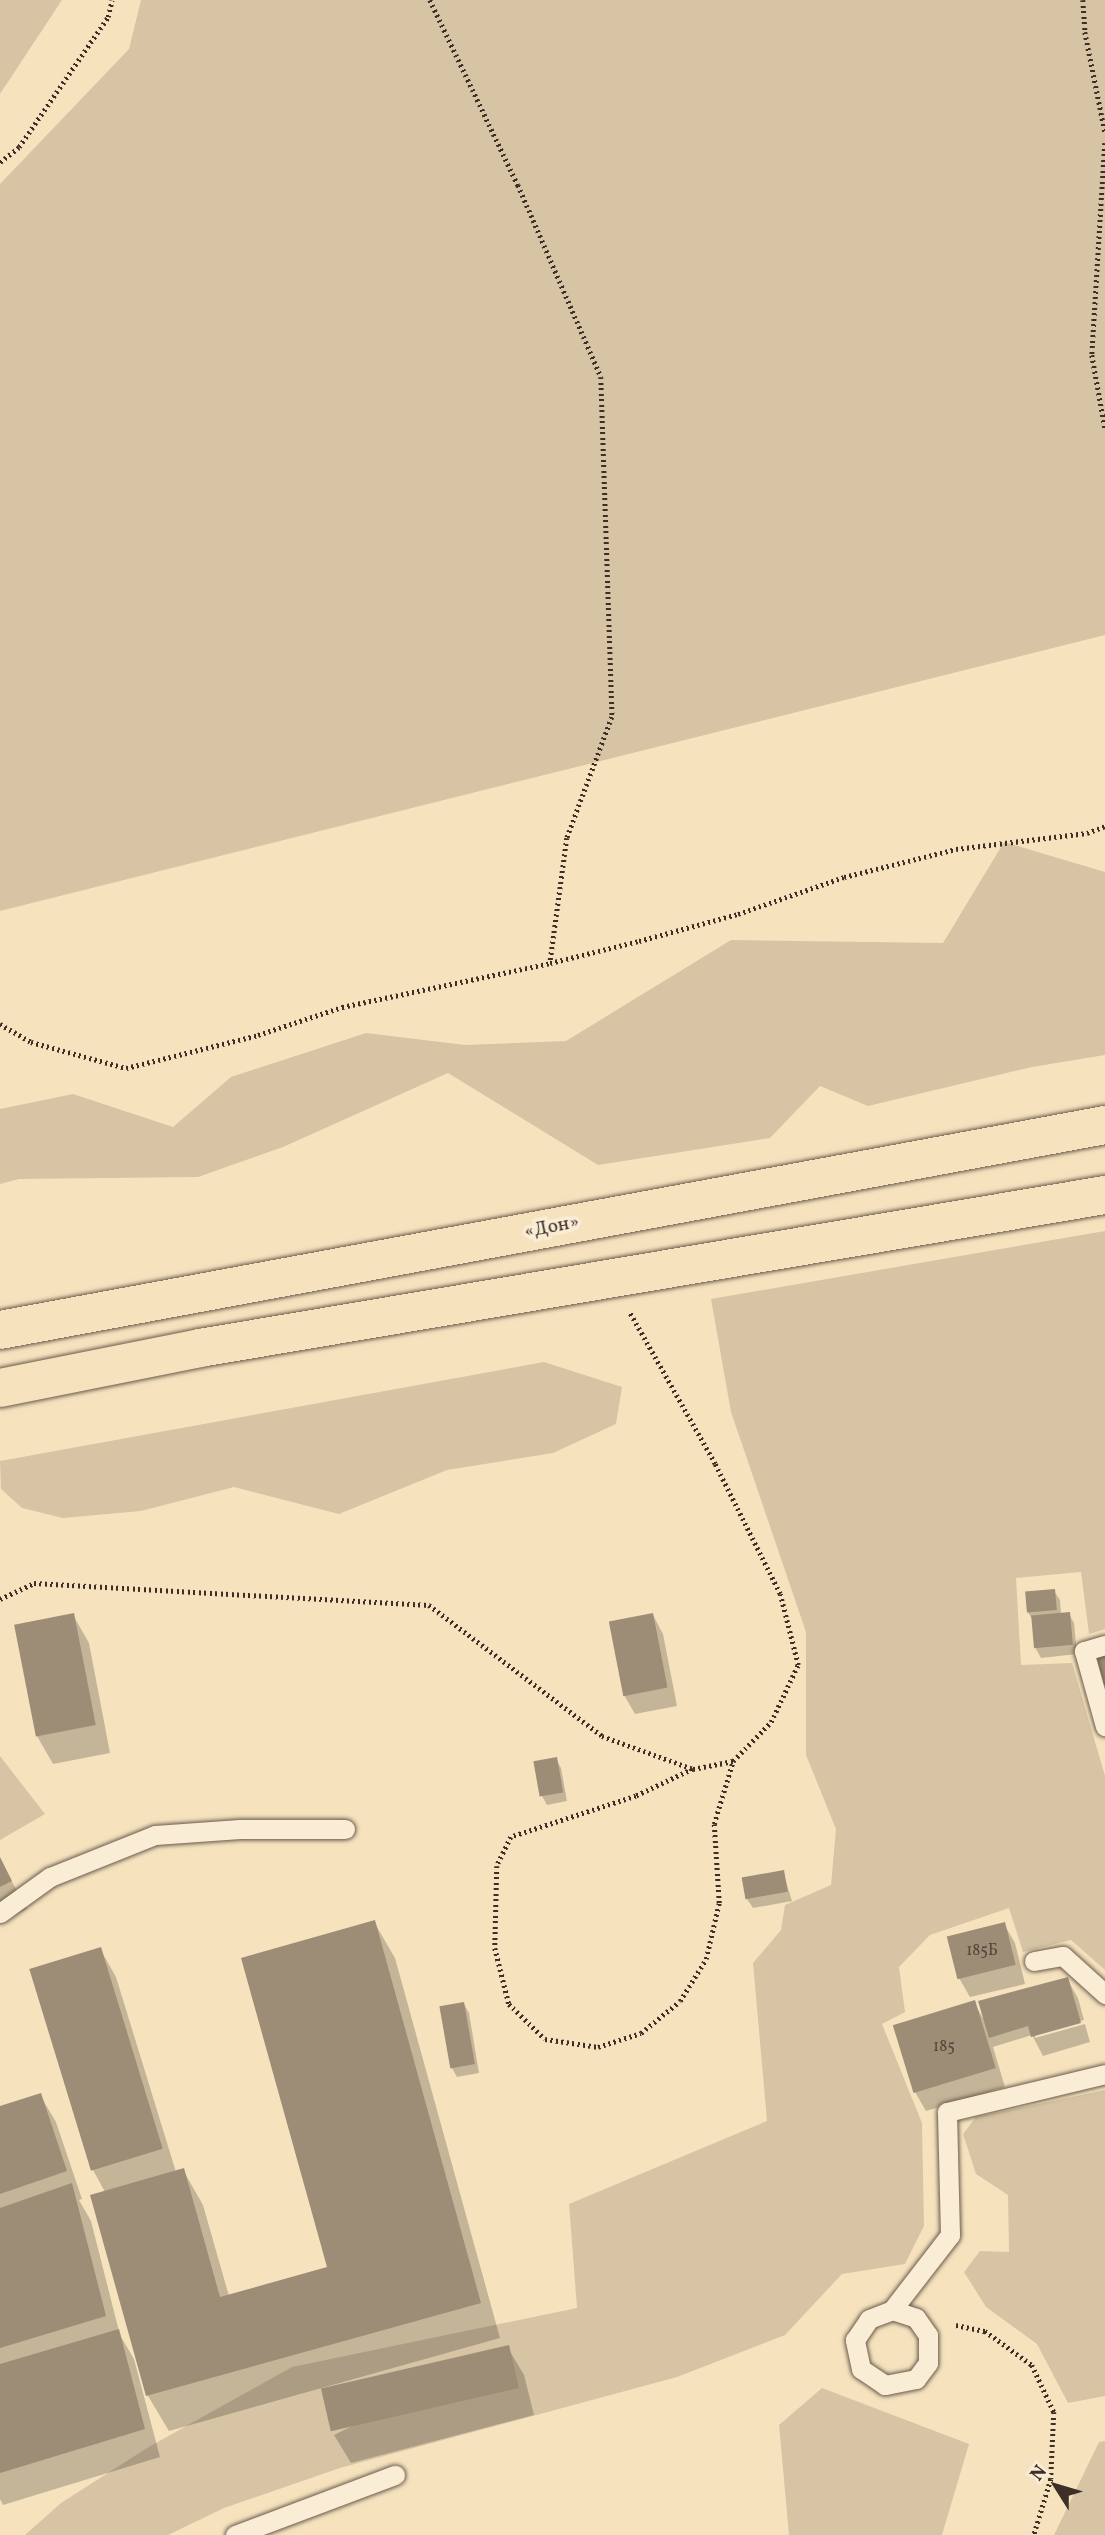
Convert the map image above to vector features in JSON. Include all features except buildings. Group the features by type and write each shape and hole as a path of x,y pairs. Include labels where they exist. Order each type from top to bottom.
{"highway":[{"name":"«Дон»","path":"0,1330 1105,1125"},
{"path":"0,1388 200,1348 1105,1195"}],"lane":[{"path":"1105,1645 1084,1651 1105,1726"},
{"path":"0,1913 50,1877 155,1835 251,1829 345,1829"},
{"path":"1034,1961 1063,1956 1105,1994"},
{"path":"892,2310 916,2318 929,2335 928,2363 916,2379 885,2385 861,2368 855,2340 869,2319 892,2310 950,2235 947,2112 1105,2074"},
{"path":"235,2535 395,2475"}],"path":[{"path":"0,162 19,147 108,18 112,0"},
{"path":"430,0 518,185 601,377 612,717 567,838 550,963"},
{"path":"1083,0 1085,32 1105,132"},
{"path":"1105,143 1093,355 1105,428"},
{"path":"0,1024 31,1042 126,1068 258,1035 342,1007 550,963 738,914 844,877 956,849 1087,833 1105,826"},
{"path":"611,1279 715,1464 780,1594 798,1665 771,1722 733,1761 714,1824 719,1903 706,1959 680,2001 641,2033 598,2047 545,2039 509,2004 495,1948 497,1866 511,1837 636,1796 693,1769 733,1761"},
{"path":"0,1600 34,1583 429,1605 602,1736 693,1769"},
{"path":"929,2335 952,2325 985,2331 1032,2365 1054,2412 1051,2479 1034,2535"}],"shaded area":[{"path":"0,0 62,0 0,94"},
{"path":"141,0 1105,0 1105,635 0,911 0,184 129,49"},
{"path":"1004,842 1105,872 1105,1055 1032,1067 868,1106 820,1086 770,1138 598,1165 448,1073 283,1147 198,1177 19,1179 0,1184 0,1109 73,1094 173,1127 231,1077 366,1033 465,1045 566,1041 731,940 943,943"},
{"path":"1105,1231 1105,1629 1089,1634 1081,1572 1016,1578 1021,1665 1072,1663 1105,1776 1105,1970 1071,1940 1023,1952 1009,1908 930,1935 899,1967 905,2012 882,2024 922,2123 924,2226 905,2264 842,2274 785,2335 677,2377 340,2468 224,2508 168,2535 25,2535 61,2503 147,2448 292,2367 577,2308 569,2204 767,2121 753,1963 781,1930 785,1905 831,1885 836,1829 806,1755 806,1632 731,1412 711,1299"},
{"path":"544,1362 622,1387 616,1424 553,1453 447,1470 339,1514 234,1487 141,1511 63,1518 22,1508 1,1489 0,1461"},
{"path":"0,1756 45,1814 0,1840"},
{"path":"1105,2090 1105,2396 1068,2403 1037,2344 986,2307 964,2272 980,2251 1009,2252 1008,2195 976,2174 963,2134 976,2117"},
{"path":"822,2388 969,2444 942,2535 789,2535 779,2425"},
{"path":"1105,2441 1105,2535 1054,2535 1099,2442"}]}
